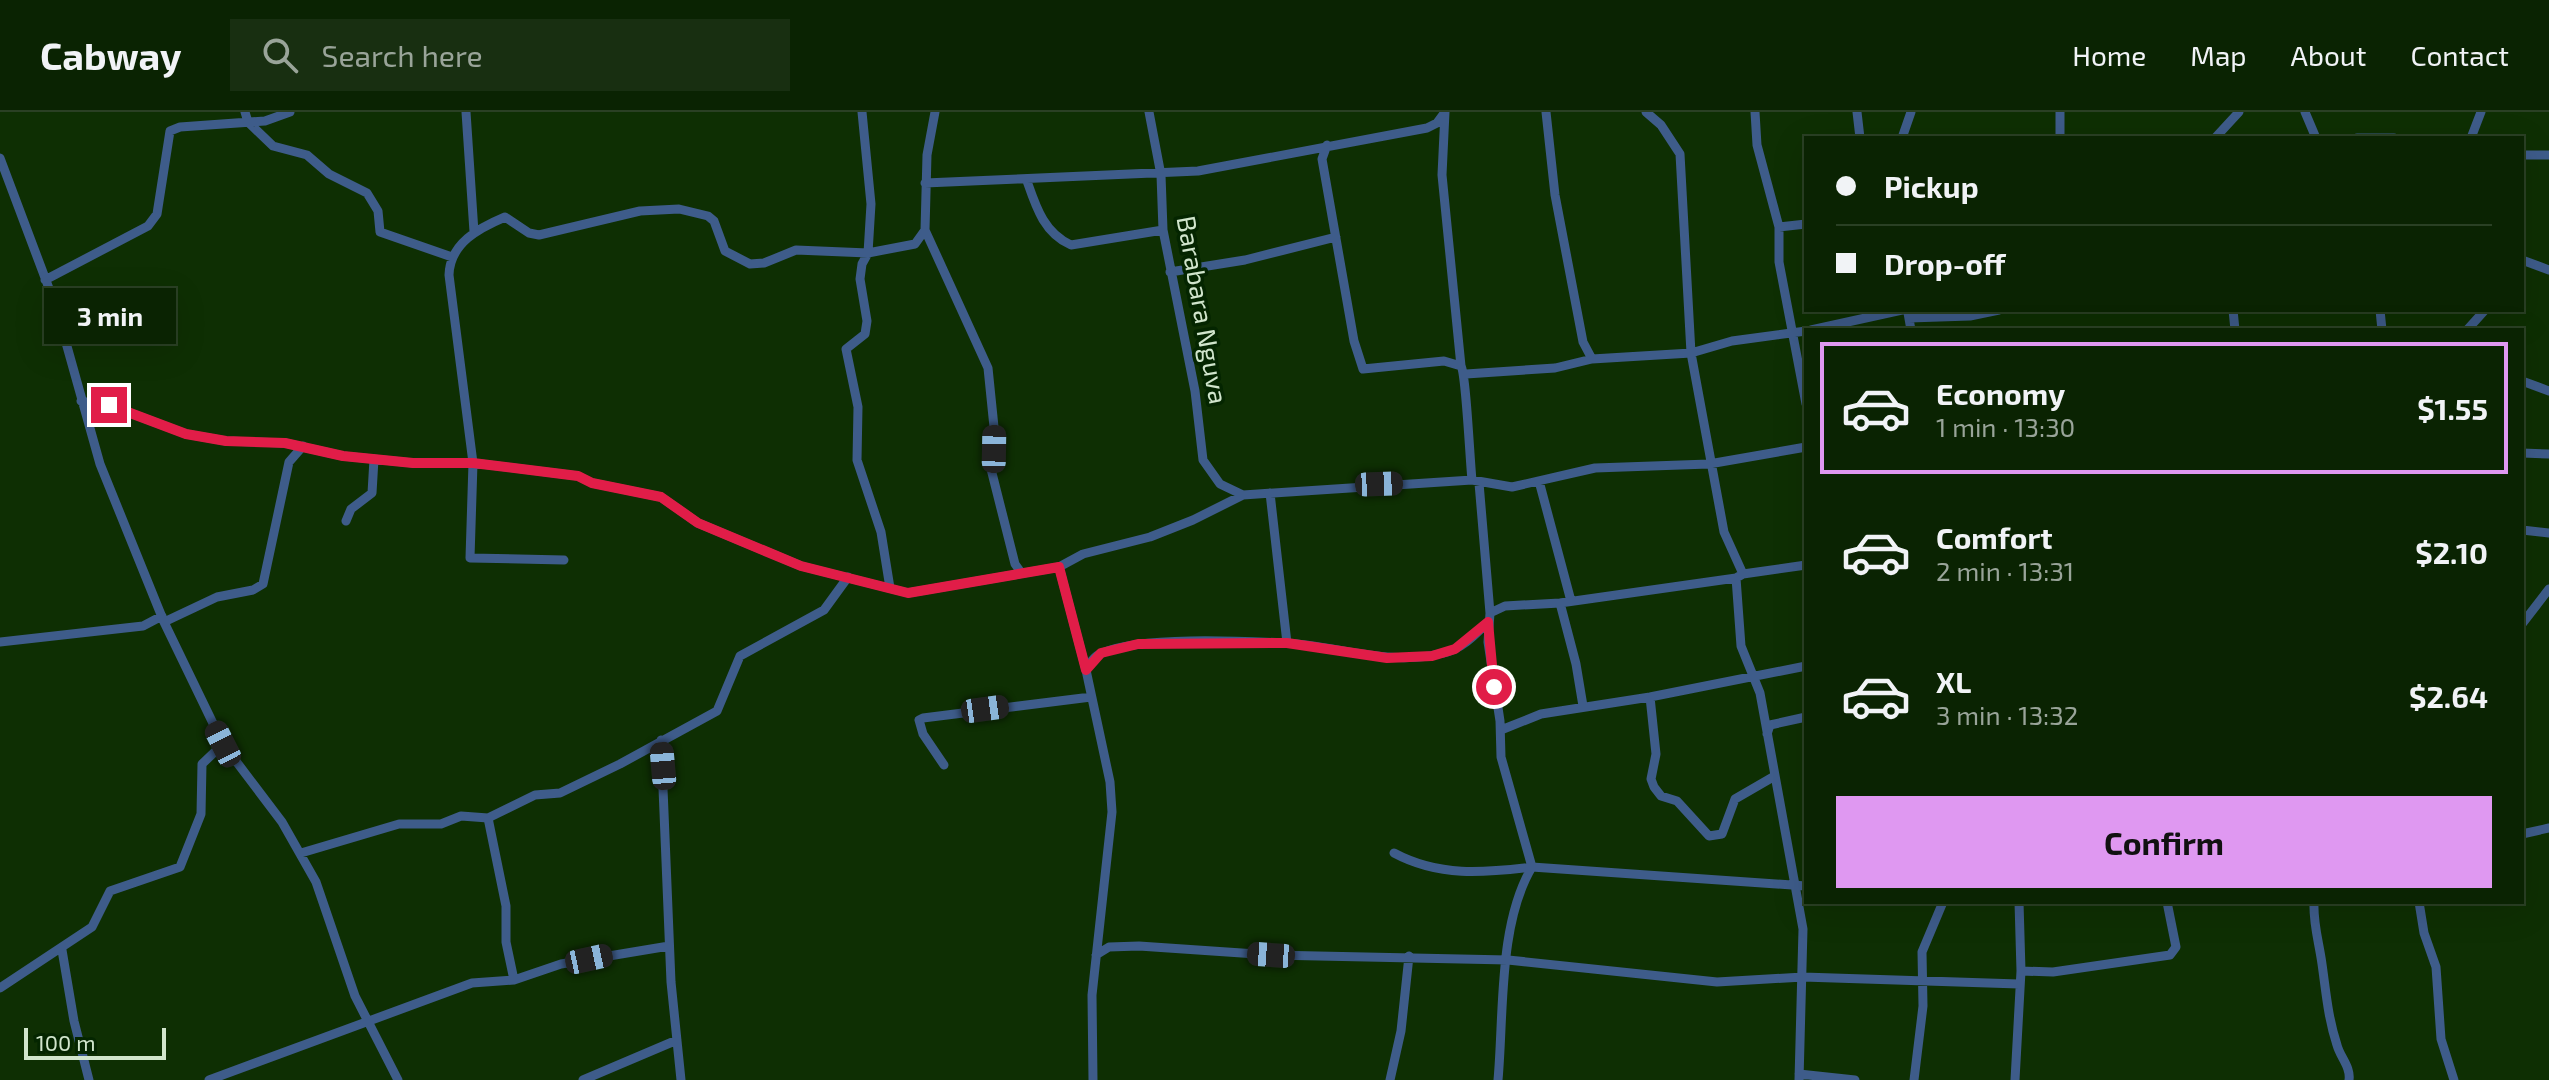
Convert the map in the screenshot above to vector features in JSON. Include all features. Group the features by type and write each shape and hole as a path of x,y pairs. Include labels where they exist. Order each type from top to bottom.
{"street":[{"path":"45,280 148,226 157,214 170,131 290,112"},
{"path":"466,112 474,232"},
{"path":"862,112 871,204 868,253 862,264 860,279 867,321 865,334 846,349 858,407 857,460 881,532 890,588"},
{"path":"935,112 925,183 925,230 988,368 994,427 991,469 1015,564 1020,571"},
{"name":"Barabara Nguva","path":"1149,112 1161,175 1163,230 1195,391 1203,460 1220,484 1243,495"},
{"path":"925,183 1161,175 1427,128 1437,123 1445,112"},
{"path":"1445,112 1442,175 1464,370 1464,403 1476,482 1501,730 1501,757 1532,867 1520,887 1508,960 1498,1080"},
{"path":"1546,112 1555,195 1583,342 1592,359"},
{"path":"1646,112 1661,125 1680,154 1691,353 1699,382 1709,464 1724,532 1740,576 1741,646 1760,693 1773,777 1801,886 1803,977 1799,1077 1855,1080"},
{"path":"1755,112 1765,186 1779,227 1779,262 1804,393"},
{"path":"1857,112 1860,136"},
{"path":"1903,136 1911,112"},
{"path":"2060,112 2060,136"},
{"path":"2217,136 2239,112"},
{"path":"2305,112 2315,136"},
{"path":"2472,136 2481,112"},
{"path":"247,117 273,146 307,155 329,174 367,193 378,211 380,232 452,257"},
{"path":"1322,159 1327,145"},
{"path":"1313,148 1322,159 1354,341 1363,369 1444,361 1464,370 1555,368 1592,359 1691,353 1732,341 1804,331"},
{"path":"2524,155 2549,155"},
{"path":"0,158 56,307 100,464 163,619 223,744 301,853 330,917 355,996 398,1080"},
{"path":"1027,181 1040,217 1060,239 1071,245 1163,230"},
{"path":"564,560 470,558 473,463 449,275 452,257 474,232 505,217 529,233 539,235 640,211 679,209 708,216 714,221 725,251 743,263 764,263 796,250 868,253 915,244 925,230"},
{"path":"1779,227 1804,224"},
{"path":"1170,272 1245,260 1336,237"},
{"path":"2524,261 2549,270"},
{"path":"1820,328 1906,313 1970,316 1989,312"},
{"path":"2469,328 2483,312"},
{"path":"2524,382 2549,391"},
{"path":"81,401 109,405 186,434 303,446 374,459 473,463 578,476 592,483 661,497 698,523 801,566 908,593 934,591 1020,571 1059,567 1083,554 1150,537 1243,495 1476,482 1512,487 1595,468 1709,464 1804,447"},
{"path":"0,642 143,626 217,597 253,590 263,584 289,462 303,446"},
{"path":"2524,453 2549,454"},
{"path":"346,521 351,509 372,493 374,459"},
{"path":"1539,481 1583,706"},
{"path":"1270,493 1287,643"},
{"path":"2524,530 2549,533"},
{"path":"1086,670 1101,653 1138,644 1287,643 1387,658 1432,656 1455,649 1505,606 1565,602 1804,565"},
{"path":"1059,567 1086,670 1110,782 1112,812 1092,995 1093,1080"},
{"path":"301,853 399,824 441,824 461,816 488,818 535,795 560,793 717,711 740,656 824,610 848,577"},
{"path":"2524,621 2549,589"},
{"path":"1501,730 1541,714 1650,697 1804,666"},
{"path":"944,765 923,734 919,720 1091,697"},
{"path":"1650,697 1656,754 1651,779 1654,787 1661,796 1677,801 1709,836 1722,834 1735,799 1773,777"},
{"path":"1766,737 1770,725 1804,717"},
{"path":"661,740 668,842 669,946 681,1080"},
{"path":"0,988 62,950 92,927 110,891 136,879 175,871 184,862 201,814 202,764 223,744"},
{"path":"488,818 506,906 506,942 514,980"},
{"path":"2524,834 2549,828"},
{"path":"1394,853 1440,871 1532,867 1801,886"},
{"path":"1914,1080 1924,983 1922,952 1942,904"},
{"path":"2015,1080 2021,971 2019,904"},
{"path":"2021,971 2053,972 2117,960 2170,955 2176,947 2167,904"},
{"path":"2314,904 2312,919 2322,965 2324,999 2337,1048 2350,1073 2349,1080"},
{"path":"2419,904 2424,933 2436,967 2441,1039 2454,1080"},
{"path":"1097,943 1109,947 1271,955 1508,960 1717,982 1803,977 2019,984"},
{"path":"209,1080 472,983 514,980 561,964 669,946"},
{"path":"1096,955 1109,947"},
{"path":"62,950 74,1021 89,1080"},
{"path":"1390,1080 1401,1031 1409,956"},
{"path":"583,1080 677,1040"}],"route":[{"path":"109,405 186,434 226,441 285,443 343,456 413,463 473,463 578,476 592,483 661,497 698,523 801,566 908,593 934,591 1020,571 1059,567 1086,670 1101,653 1138,644 1287,643 1387,658 1432,656 1467,642 1488,622 1494,687"}]}
